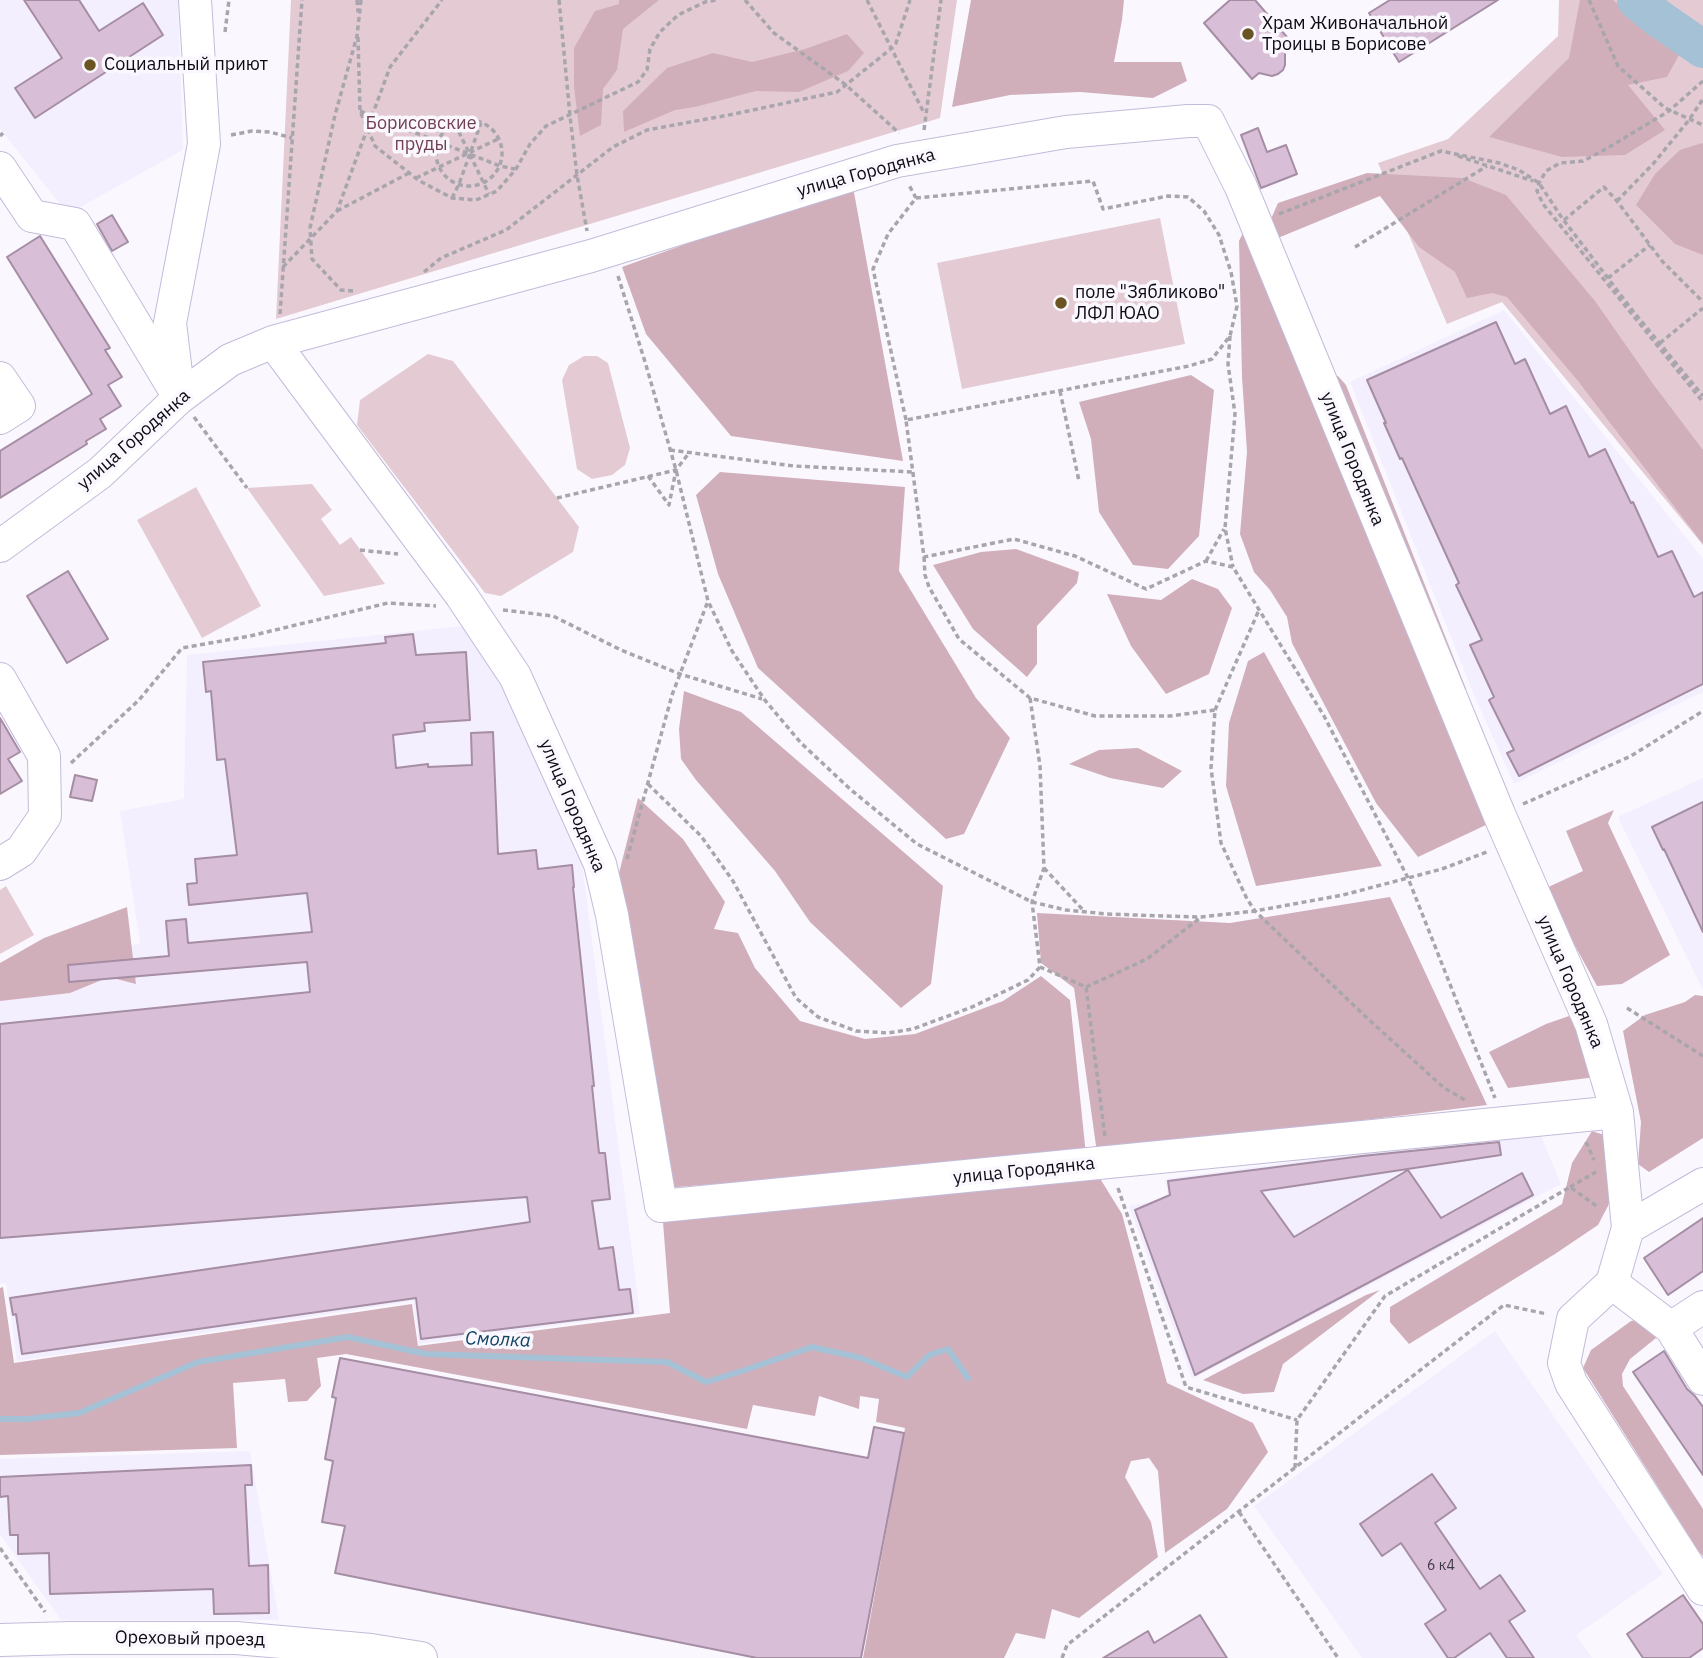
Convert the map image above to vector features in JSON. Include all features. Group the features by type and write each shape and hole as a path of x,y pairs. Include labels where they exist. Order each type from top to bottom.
{"street":[{"path":"179,398 170,323 204,144 195,0"},
{"name":"улица Городянка","path":"0,546 100,473 179,398 229,360 275,341 601,253 911,158 1066,132 1188,121 1214,114 1229,160 1511,843 1591,1024 1617,1112 661,1206 612,915 600,864 515,676 470,608 275,341"},
{"path":"0,167 33,216 75,224 179,398"},
{"path":"0,378 19,406 0,418"},
{"path":"0,680 44,756 45,816 21,851 0,864"},
{"path":"1617,1112 1628,1228 1612,1283 1573,1319 1564,1363 1571,1384 1703,1589"},
{"path":"1628,1228 1703,1184"},
{"path":"1612,1283 1671,1328 1703,1379"},
{"path":"1671,1328 1703,1307"},
{"name":"Ореховый проезд","path":"14,1645 371,1650 421,1658"}],"path":[{"path":"275,341 283,267 302,0"},
{"path":"359,0 360,111 375,146 408,173 452,198 476,200 497,191 546,126 638,82 647,70 650,49 660,32 678,15 705,2 716,0"},
{"path":"337,211 390,67 442,0"},
{"path":"559,0 577,175 601,253 646,365 676,470 708,601 732,651 764,699 802,743 850,789 917,844 1031,902 1084,912 1201,916 1255,911 1343,895 1443,869 1511,843"},
{"path":"745,0 774,33 846,85 911,158 916,198 888,234 873,269 906,420 925,575 959,639 1030,698 1095,716 1170,716 1215,710"},
{"path":"867,0 925,115 941,0"},
{"path":"424,273 441,258 506,230 613,147 647,130 837,92 896,43 910,0"},
{"path":"1589,0 1618,66 1665,108 1703,125"},
{"path":"358,29 329,140 310,228 312,260 341,289 362,292"},
{"path":"1703,81 1670,111 1605,149 1583,160 1560,163 1546,171 1537,191 1543,204 1703,402"},
{"path":"1617,201 1653,164 1703,99"},
{"path":"360,111 500,166 516,169"},
{"path":"472,121 481,123 488,126 502,147 500,166 484,183 467,186 459,184 444,174 440,166 437,158 439,141 455,124 472,121"},
{"path":"452,198 481,123"},
{"path":"455,124 489,194"},
{"path":"223,137 252,131 270,132 292,138"},
{"path":"416,178 498,139"},
{"path":"1441,150 1539,183"},
{"path":"1255,223 1441,150 1519,170 1539,183 1608,278 1703,396"},
{"path":"1355,247 1487,166"},
{"path":"283,267 337,211 408,173"},
{"path":"916,198 1093,181 1103,209 1168,196 1188,197 1204,211 1219,234 1231,272 1237,306 1230,336 1228,364 1234,414 1225,528 1233,567 1324,716 1408,878 1506,1124"},
{"path":"1564,220 1604,187 1661,261 1703,302"},
{"path":"1608,278 1650,245"},
{"path":"1660,343 1703,308"},
{"path":"906,420 1189,366 1212,359 1230,336"},
{"path":"1060,391 1079,481"},
{"path":"179,398 247,488"},
{"path":"670,450 794,466 914,472"},
{"path":"648,476 669,505 676,470 690,453"},
{"path":"557,498 676,470"},
{"path":"924,557 1014,539 1075,556 1146,589 1206,561 1225,528"},
{"path":"1206,561 1233,567"},
{"path":"626,863 672,695 708,601"},
{"path":"44,789 139,700 182,648 250,636 388,603 491,609 553,616 680,674 764,699"},
{"path":"1259,610 1215,710 1211,768 1221,843 1247,899 1255,911 1444,1088 1506,1124"},
{"path":"1030,698 1040,766 1044,868 1031,902 1040,967"},
{"path":"1499,814 1632,756 1703,711"},
{"path":"648,784 701,836 733,881 796,998 818,1017 856,1031 888,1033 913,1029 983,1002 1028,980 1040,967"},
{"path":"1044,868 1084,912"},
{"path":"1040,967 1086,987 1147,959 1201,916"},
{"path":"1086,987 1109,1162 1186,1387 1297,1420"},
{"path":"1627,1008 1703,1056"},
{"path":"1295,1468 1297,1420 1385,1296 1599,1170"},
{"path":"1570,1187 1628,1228"},
{"path":"1062,1658 1067,1645 1504,1305 1573,1319"},
{"path":"1239,1512 1338,1658"},
{"path":"0,1548 45,1612"}],"shaded area":[{"name":"Социальный приют","path":"0,0 178,0 183,150 68,214 0,129"},
{"path":"619,0 659,0 623,29 617,70 603,89 601,125 580,136 574,87 574,48 595,11 619,4"},
{"path":"971,0 1124,0 1114,62 1181,62 1187,81 1153,98 1080,92 1010,95 952,107"},
{"path":"1580,0 1613,0 1679,55 1667,77 1628,85 1665,130 1625,155 1562,157 1489,137 1569,58"},
{"path":"847,34 864,53 848,71 799,92 756,91 675,110 624,132 623,111 667,68 713,53 752,62 805,49"},
{"path":"1702,143 1703,255 1675,244 1636,205 1655,174 1680,150"},
{"path":"1367,173 1463,178 1506,195 1595,301 1703,450 1703,544 1578,381 1507,297 1492,293 1467,298 1455,272 1419,247 1380,196 1273,240 1267,228 1278,203"},
{"path":"853,187 903,461 731,436 646,334 622,267"},
{"path":"1245,229 1488,824 1418,857 1376,803 1292,643 1287,617 1270,590 1254,572 1240,534 1247,452 1242,377 1239,241"},
{"path":"1504,310 1703,559 1703,692 1514,784 1474,695 1350,382"},
{"path":"1191,375 1214,390 1199,536 1168,569 1133,565 1099,512 1091,439 1079,402"},
{"path":"1338,376 1346,385 1466,689 1458,692 1329,377"},
{"path":"720,472 905,487 899,571 976,698 1010,738 964,834 946,839 758,668 718,574 696,495"},
{"path":"1016,549 1079,572 1077,583 1037,626 1037,664 1027,677 973,629 933,565 981,552"},
{"path":"1192,579 1218,589 1232,608 1209,674 1166,694 1131,646 1107,594 1161,600"},
{"path":"462,626 504,684 550,782 582,863 640,1314 419,1344 413,1301 17,1361 6,1283 0,1284 0,978 140,943 120,811 184,799 187,655"},
{"path":"1264,652 1382,866 1256,886 1226,786 1229,723 1248,661"},
{"path":"684,691 741,712 943,886 931,984 901,1008 810,922 775,871 681,759 679,729"},
{"path":"1138,748 1182,771 1163,788 1110,778 1069,764 1099,750"},
{"path":"1703,778 1703,990 1618,817"},
{"path":"638,798 683,839 725,902 714,929 738,933 755,968 800,1021 865,1039 915,1034 1003,1001 1041,976 1070,1000 1086,1155 664,1188 618,877"},
{"path":"1614,810 1608,823 1670,955 1622,984 1597,986 1544,889 1583,871 1566,831"},
{"path":"1390,897 1487,1105 1097,1153 1074,988 1041,963 1037,913 1230,923"},
{"path":"127,907 136,984 109,977 70,993 0,1001 0,963 44,938"},
{"path":"1695,995 1703,996 1703,1138 1649,1172 1638,1164 1641,1122 1623,1031 1645,1015 1685,1002"},
{"path":"1569,1016 1586,1047 1596,1077 1508,1088 1489,1052 1546,1024"},
{"path":"1538,1129 1561,1184 1192,1379 1129,1206 1168,1199 1165,1179"},
{"path":"1592,1131 1610,1137 1617,1180 1598,1225 1409,1344 1390,1322 1390,1307 1562,1204 1572,1163"},
{"path":"1096,1172 1122,1214 1167,1383 1253,1423 1268,1452 1227,1509 1165,1553 1158,1471 1149,1458 1131,1461 1125,1477 1151,1522 1158,1557 1079,1618 1052,1609 1045,1639 1016,1633 1004,1658 863,1658 905,1428 876,1422 879,1399 860,1396 859,1409 819,1396 815,1416 753,1405 747,1429 346,1354 317,1358 321,1386 307,1401 288,1402 285,1379 233,1383 237,1448 0,1455 0,1288 3,1287 14,1363 412,1304 418,1346 670,1313 663,1222"},
{"path":"1380,1290 1283,1364 1274,1392 1243,1394 1203,1380 1366,1295"},
{"path":"1644,1318 1652,1325 1656,1338 1630,1359 1622,1374 1623,1386 1703,1509 1703,1556 1583,1368 1591,1350 1631,1321"},
{"path":"1495,1331 1663,1574 1576,1635 1592,1658 1362,1658 1254,1506"},
{"path":"250,1451 279,1620 61,1620 0,1534 0,1459"}],"green space":[{"name":"Борисовские пруды","path":"291,0 957,0 940,118 276,319"},
{"path":"1559,0 1703,0 1703,545 1502,302 1447,324 1378,163 1448,139 1558,36"},
{"name":"поле \"Зябликово\" ЛФЛ ЮАО","path":"1160,218 1185,344 962,389 937,263"},
{"path":"428,354 453,361 579,527 573,552 501,596 485,593 357,425 360,400"},
{"path":"584,356 597,356 608,363 630,448 625,465 612,475 592,479 577,469 562,380 569,365"},
{"path":"312,484 332,510 321,519 340,545 351,537 385,584 324,596 247,488"},
{"path":"196,487 261,606 202,638 137,520"},
{"path":"6,886 34,935 0,954 0,890"}],"building":[{"path":"24,0 79,0 99,31 143,3 163,35 35,118 15,88 62,58"},
{"name":"Храм Живоначальной Троицы в Борисове","path":"1230,0 1255,0 1293,44 1285,51 1285,65 1278,74 1272,76 1259,73 1252,79 1204,23"},
{"path":"1390,0 1498,0 1399,62 1369,13"},
{"path":"1258,128 1267,152 1286,145 1297,174 1261,188 1241,135"},
{"path":"112,215 128,242 112,251 97,224"},
{"path":"40,236 110,348 105,350 122,377 108,385 121,406 100,419 106,429 86,441 87,444 0,498 0,451 92,394 7,257"},
{"path":"1496,322 1515,364 1525,359 1550,414 1566,406 1589,457 1605,449 1658,557 1672,551 1694,597 1703,592 1703,684 1519,776 1507,753 1514,750 1489,700 1494,697 1470,645 1482,640 1367,380"},
{"path":"68,571 108,639 67,663 27,596"},
{"path":"413,634 416,655 466,652 470,720 424,723 425,731 393,735 396,768 428,764 428,767 472,765 471,733 493,732 498,854 536,850 538,869 572,865 599,1153 605,1153 610,1199 592,1201 599,1249 613,1247 619,1290 630,1289 633,1313 421,1339 416,1298 22,1354 16,1314 13,1315 10,1298 530,1222 527,1197 0,1238 0,1024 310,992 307,962 69,982 68,965 169,956 166,921 186,919 188,943 312,932 307,893 189,905 187,884 197,883 195,859 237,855 225,759 217,760 211,691 206,692 203,662 386,643 385,637"},
{"path":"0,718 20,752 8,759 22,781 0,794"},
{"path":"75,775 97,780 92,801 70,797"},
{"path":"1703,802 1703,932 1652,827"},
{"path":"1499,1142 1501,1155 1261,1191 1294,1237 1408,1170 1441,1218 1522,1173 1533,1195 1195,1375 1135,1210 1170,1195 1168,1181 1362,1156"},
{"path":"1703,1218 1703,1271 1668,1295 1644,1258"},
{"path":"1664,1351 1687,1389 1703,1407 1703,1475 1633,1372"},
{"path":"340,1358 868,1458 874,1427 904,1433 861,1658 757,1658 335,1573 345,1526 322,1522 333,1461 325,1459 336,1398 332,1397"},
{"path":"251,1465 252,1485 245,1485 249,1566 268,1565 269,1613 214,1614 213,1589 50,1594 49,1553 18,1554 18,1535 10,1535 8,1496 0,1497 0,1477"},
{"path":"1432,1474 1456,1508 1435,1523 1480,1589 1500,1575 1525,1611 1509,1621 1534,1658 1507,1658 1490,1633 1454,1658 1448,1658 1425,1624 1446,1610 1401,1543 1382,1556 1360,1524"},
{"path":"1683,1595 1703,1624 1703,1648 1689,1658 1643,1658 1627,1634"},
{"path":"1200,1615 1227,1658 1103,1658 1148,1631 1154,1643"}],"waterway":[{"path":"1636,0 1703,49"},
{"name":"Смолка","path":"0,1419 79,1413 198,1362 348,1337 426,1354 667,1362 706,1382 812,1347 861,1358 907,1377 929,1355 948,1349 968,1378"}],"place":[{"name":"Храм Живоначальной Троицы в Борисове","path":"1248,34"},
{"name":"Социальный приют","path":"90,65"},
{"name":"поле \"Зябликово\" ЛФЛ ЮАО","path":"1061,303"}]}
